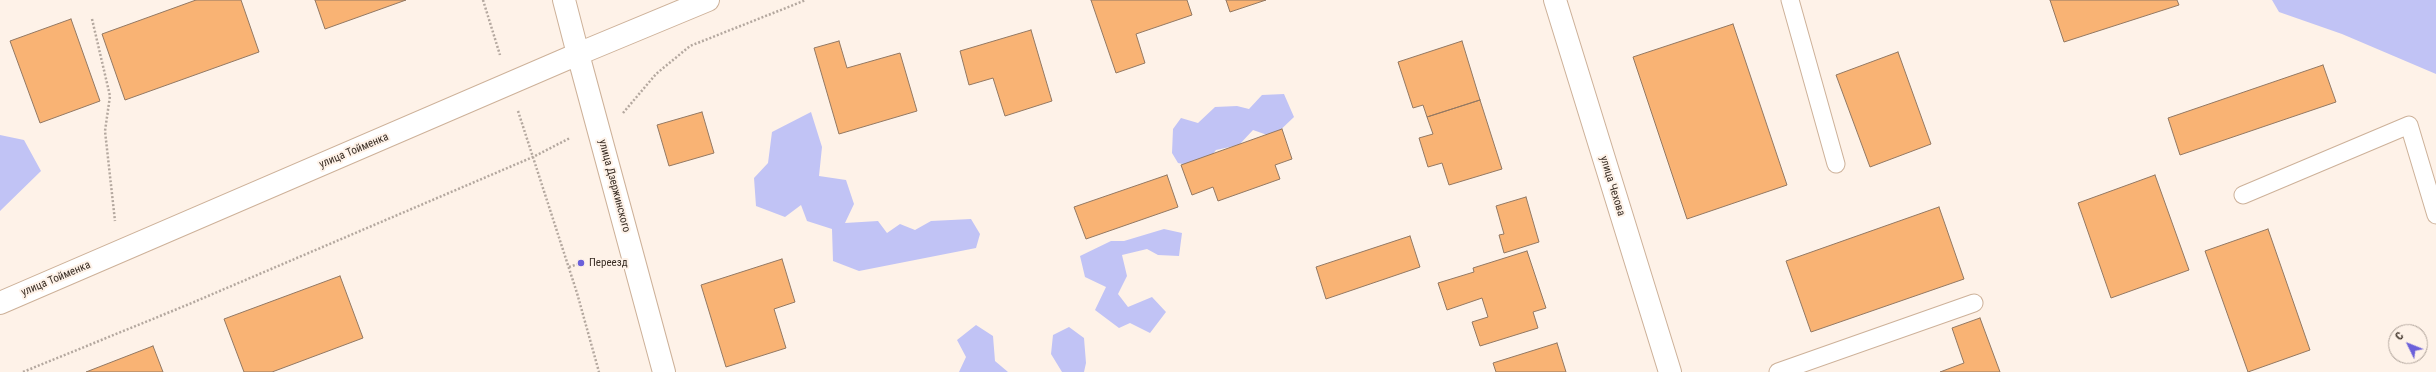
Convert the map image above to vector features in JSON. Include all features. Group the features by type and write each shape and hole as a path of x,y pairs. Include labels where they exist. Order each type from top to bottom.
{"street":[{"name":"улица Дзержинского","path":"564,0 664,372"},
{"name":"улица Тойменка","path":"0,302 510,85 578,54 708,0"},
{"name":"улица Чехова","path":"1555,0 1670,372"}],"lane":[{"path":"1790,0 1836,164"},
{"path":"2243,195 2409,125 2436,215"},
{"path":"1778,372 1974,303"}],"path":[{"path":"483,0 569,267 599,372"},
{"path":"23,372 194,302 533,158 597,124 626,111 656,74 690,46 806,0"},
{"path":"92,19 110,96 105,131 118,252"},
{"path":"569,267 581,263"}],"shaded area":[{"path":"2272,0 2436,0 2436,74 2342,34 2279,12"},
{"path":"1284,94 1294,117 1273,137 1253,130 1239,145 1216,150 1202,168 1178,163 1172,153 1173,129 1181,118 1198,123 1215,107 1237,106 1249,109 1262,95"},
{"path":"811,112 822,147 819,176 846,180 854,204 845,223 878,221 887,233 900,224 915,230 931,221 971,219 980,234 976,248 859,271 833,261 832,229 807,221 801,205 785,217 756,206 754,178 768,163 772,132"},
{"path":"0,135 24,140 41,171 0,211"},
{"path":"1164,229 1182,233 1179,256 1158,255 1147,249 1122,255 1127,276 1118,294 1128,307 1152,297 1166,312 1150,333 1130,323 1119,328 1095,310 1106,287 1085,277 1080,256 1111,241 1124,241"},
{"path":"976,325 993,336 995,361 1008,372 959,372 966,357 957,340"},
{"path":"1069,327 1084,338 1086,363 1084,372 1062,372 1051,354 1053,335"}],"building":[{"path":"196,0 241,0 259,52 125,100 102,34"},
{"path":"315,0 406,0 325,29"},
{"path":"1091,0 1187,0 1192,15 1136,34 1145,63 1116,73"},
{"path":"1226,0 1266,0 1230,12"},
{"path":"2050,0 2177,0 2179,5 2064,42"},
{"path":"71,19 100,101 40,123 10,41"},
{"path":"1733,24 1787,185 1687,219 1633,57"},
{"path":"1031,30 1052,101 1005,116 993,78 969,85 960,51"},
{"path":"839,41 847,68 900,53 917,111 839,134 814,48"},
{"path":"1462,41 1480,100 1427,117 1423,105 1413,108 1398,62"},
{"path":"1898,52 1931,144 1870,167 1836,75"},
{"path":"2323,65 2336,102 2180,155 2168,118"},
{"path":"1480,100 1502,169 1449,185 1442,163 1428,167 1419,138 1433,134 1427,117"},
{"path":"702,112 714,153 669,166 657,125"},
{"path":"1282,129 1292,159 1275,165 1280,179 1218,201 1213,187 1192,195 1181,165"},
{"path":"1167,175 1178,207 1086,239 1074,207"},
{"path":"2155,175 2189,270 2111,298 2078,203"},
{"path":"1526,197 1539,242 1504,253 1499,235 1504,234 1496,206"},
{"path":"1939,207 1964,279 1811,332 1786,261"},
{"path":"2268,229 2310,350 2248,372 2205,251"},
{"path":"1410,236 1420,267 1326,299 1316,267"},
{"path":"1527,251 1546,308 1533,312 1538,328 1480,346 1472,322 1488,317 1482,298 1447,310 1438,283 1474,272 1473,268"},
{"path":"782,259 795,302 774,309 786,348 726,367 701,285"},
{"path":"340,276 363,338 272,372 244,372 224,319"},
{"path":"1980,318 2000,372 1940,372 1964,363 1952,328"},
{"path":"1557,343 1566,372 1496,372 1493,363"},
{"path":"153,346 163,372 86,372"}],"place":[{"name":"Переезд","path":"581,263"}]}
